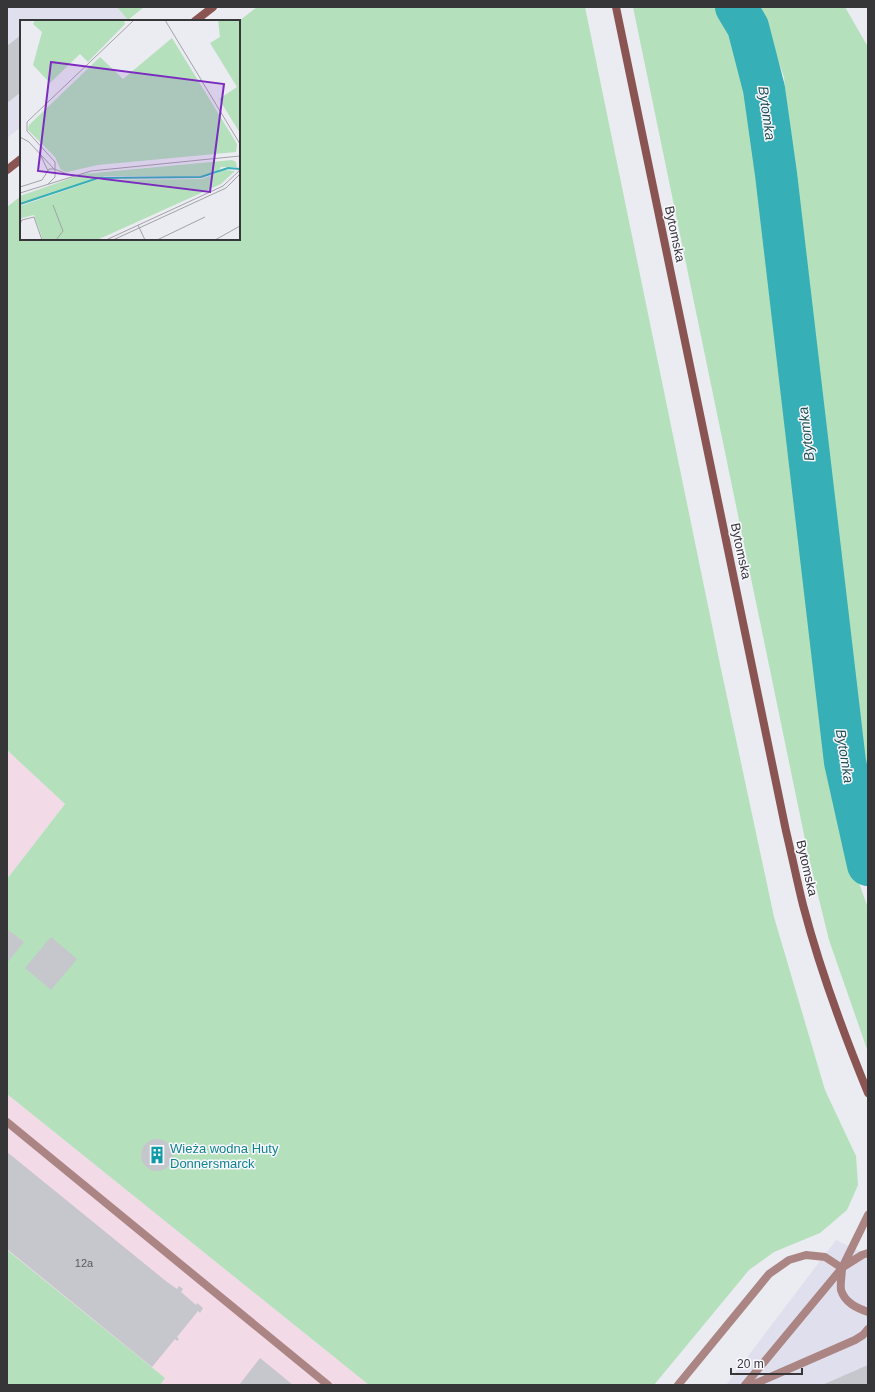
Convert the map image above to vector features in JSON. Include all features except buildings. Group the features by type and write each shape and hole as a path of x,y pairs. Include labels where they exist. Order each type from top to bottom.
{"street":[{"path":"196,20 213,7"},
{"name":"Bytomska","path":"616,7 786,831 804,906 823,971 847,1041 868,1093"},
{"path":"7,170 20,160"}],"lane":[{"path":"7,1122 328,1385"},
{"path":"745,1385 842,1268 868,1215"},
{"path":"842,1268 862,1255 868,1253"},
{"path":"678,1385 768,1274 789,1260 806,1255 825,1257 842,1268"},
{"path":"842,1268 841,1290 849,1303 868,1312"},
{"path":"752,1385 855,1340 863,1335 868,1329"}],"shaded area":[{"path":"7,7 117,7 128,20 20,20 20,128 7,138"},
{"path":"7,750 65,804 7,879"},
{"path":"7,1094 369,1385 160,1385 165,1378 7,1250"},
{"path":"836,1240 868,1255 868,1385 726,1385"}],"green space":[{"path":"117,7 144,7 128,20"},
{"path":"257,7 585,7 721,669 774,917 825,1090 856,1156 858,1185 847,1210 820,1233 774,1252 749,1270 654,1385 369,1385 7,1094 7,879 65,804 7,750 7,207 20,197 20,240 240,240 240,20"},
{"path":"633,7 729,7 753,77 767,164 792,430 820,691 848,852 868,908 868,1052 829,940 808,854"},
{"path":"759,7 845,7 868,47 868,810 859,774 834,578 799,248 784,77"},
{"path":"7,1250 165,1378 160,1385 7,1385"}],"waterway":[{"name":"Bytomka","path":"736,7 748,27 764,89 776,174 845,762 868,865"}],"place":[{"name":"Wieża wodna Huty Donnersmarck","path":"157,1155"}]}
